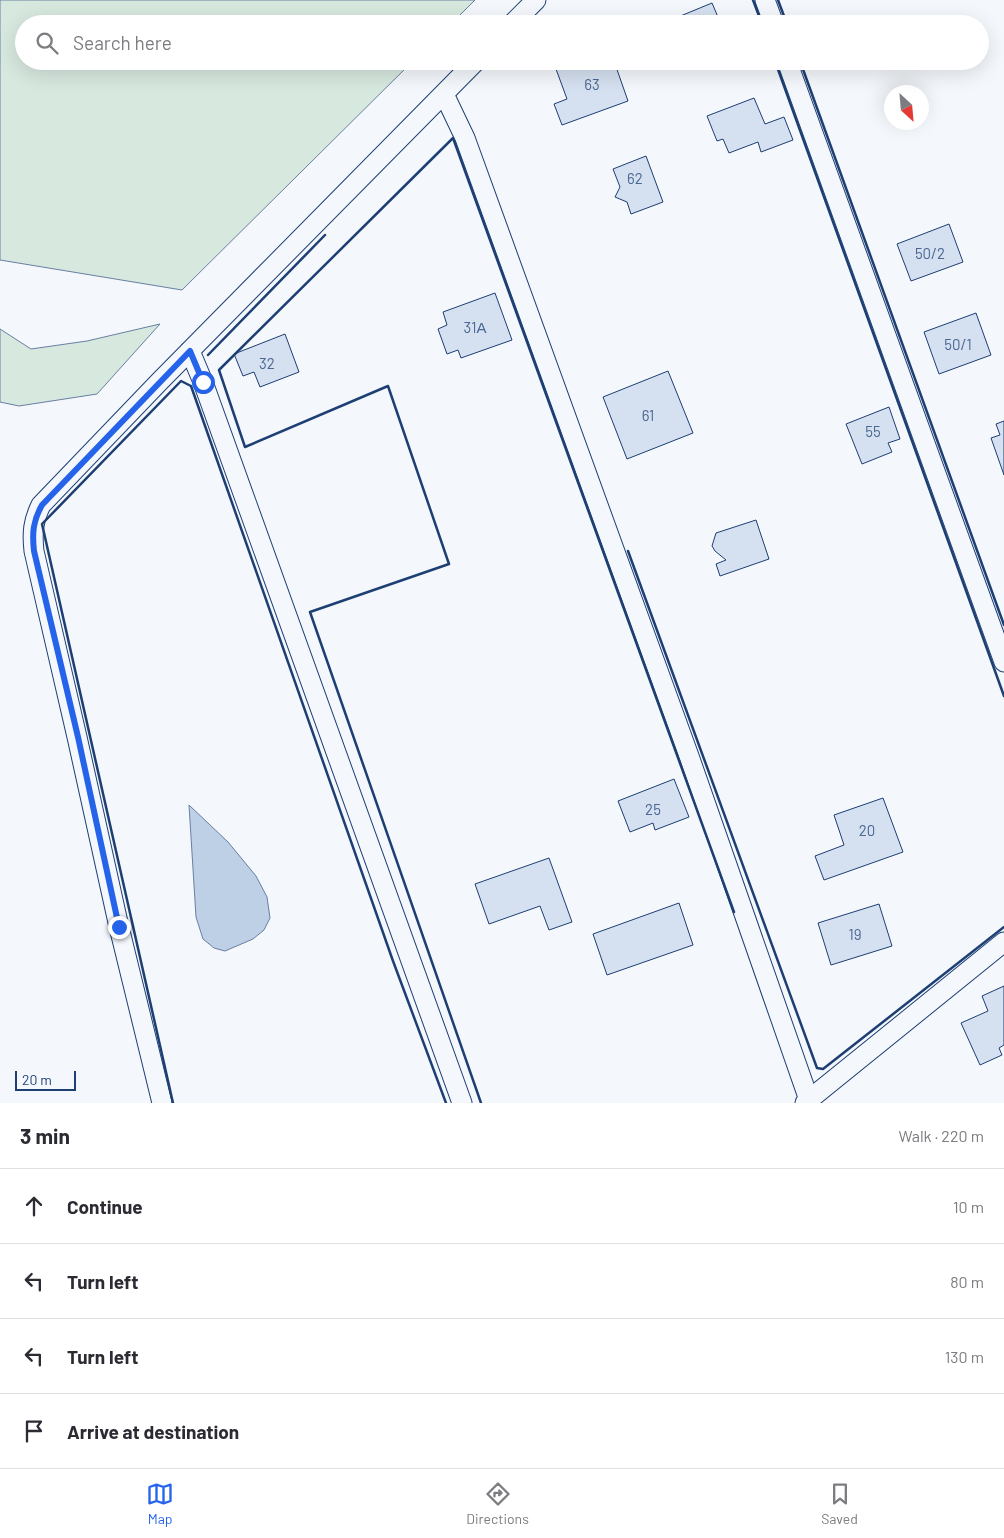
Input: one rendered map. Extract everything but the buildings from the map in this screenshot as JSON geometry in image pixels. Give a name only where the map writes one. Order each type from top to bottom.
[{"type":"street","points":[[521,15],[536,0]]},
{"type":"street","points":[[765,0],[771,15]]},
{"type":"street","points":[[162,1103],[119,927],[78,737],[34,551],[32,527],[35,516],[42,505],[190,351],[467,70]]},
{"type":"street","points":[[790,70],[1004,662]]},
{"type":"street","points":[[444,94],[465,138],[689,756],[807,1101],[1004,942]]},
{"type":"street","points":[[190,351],[203,382],[462,1103]]},
{"type":"shaded area","points":[[0,0],[475,0],[460,15],[15,15],[15,70],[404,70],[182,290],[0,260]]},
{"type":"shaded area","points":[[160,324],[97,394],[19,406],[0,402],[0,329],[31,349],[87,341]]},
{"type":"water","points":[[189,805],[228,842],[256,876],[267,897],[270,918],[264,930],[253,939],[225,951],[214,948],[203,939],[196,917]]},
{"type":"wall","points":[[753,0],[759,15]]},
{"type":"wall","points":[[778,0],[784,15]]},
{"type":"wall","points":[[778,70],[1004,696]]},
{"type":"wall","points":[[803,70],[1004,625]]},
{"type":"wall","points":[[481,1103],[310,612],[449,564],[388,386],[245,447],[219,370],[453,138],[734,912]]},
{"type":"wall","points":[[208,355],[325,235]]},
{"type":"wall","points":[[173,1103],[42,524],[181,381],[191,386],[393,961],[446,1103]]},
{"type":"wall","points":[[628,551],[817,1068],[823,1069],[1004,927]]},
{"type":"route","points":[[119,927],[78,737],[34,551],[32,527],[35,516],[42,505],[190,351],[203,382]]}]
